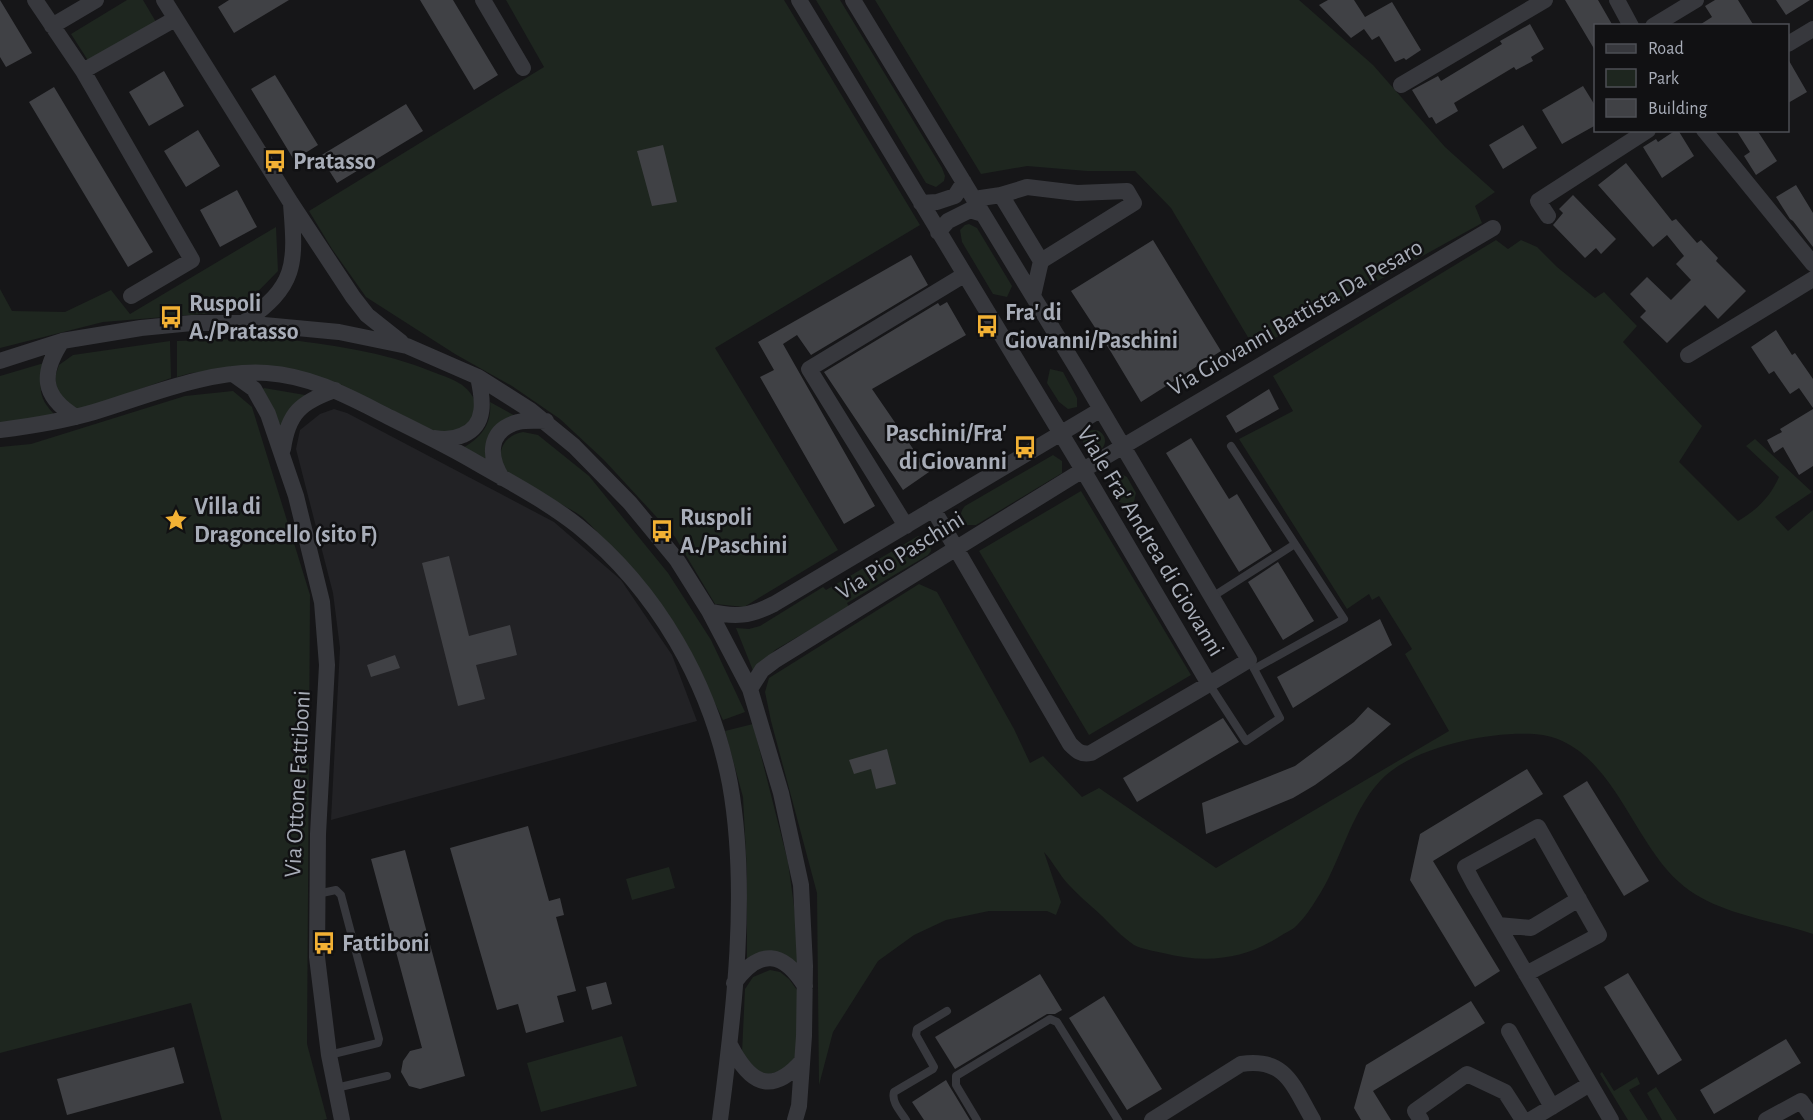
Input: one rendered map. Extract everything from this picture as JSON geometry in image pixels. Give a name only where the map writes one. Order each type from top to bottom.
[{"type":"street","points":[[35,0],[83,72],[192,260],[131,296]]},
{"type":"street","points":[[52,26],[96,0]]},
{"type":"street","points":[[164,0],[291,203],[353,297],[367,315],[407,346]]},
{"type":"street","points":[[483,0],[523,68]]},
{"type":"street","name":"Viale Fra' Andrea di Giovanni","points":[[799,0],[1059,434],[1083,470],[1209,684],[1252,665],[1033,296],[853,0]]},
{"type":"street","points":[[1401,85],[1545,0]]},
{"type":"street","points":[[1617,0],[1630,24]]},
{"type":"street","points":[[1656,24],[1696,0]]},
{"type":"street","points":[[83,72],[175,18]]},
{"type":"street","points":[[1789,43],[1813,29]]},
{"type":"street","points":[[1548,216],[1538,201],[1645,132]]},
{"type":"street","points":[[1706,132],[1813,264]]},
{"type":"street","points":[[921,203],[937,202],[955,196],[964,182]]},
{"type":"street","points":[[974,199],[1001,195],[1027,187],[1077,193],[1127,191],[1134,203],[1041,261]]},
{"type":"street","points":[[1001,195],[1041,261],[1033,296]]},
{"type":"street","points":[[243,323],[267,305],[282,289],[289,274],[294,250],[291,203]]},
{"type":"street","points":[[938,232],[948,221],[970,210],[983,214]]},
{"type":"street","name":"Via Giovanni Battista Da Pesaro","points":[[1083,470],[1493,228]]},
{"type":"street","points":[[906,526],[809,369],[964,275]]},
{"type":"street","points":[[1688,355],[1813,279]]},
{"type":"street","points":[[0,361],[62,341],[141,328],[192,323],[243,323],[327,331],[407,346],[478,377],[546,421],[574,446],[630,503],[677,560],[709,611],[750,689],[782,794],[797,860],[803,909],[805,986],[799,1106],[795,1120]]},
{"type":"street","points":[[62,341],[48,368],[48,384],[59,404],[76,417]]},
{"type":"street","points":[[0,430],[76,417],[180,385],[233,374],[260,372],[311,380],[428,437],[552,508],[577,525],[628,573],[664,619],[691,670],[721,748],[733,803],[738,859],[734,983],[730,1045],[720,1120]]},
{"type":"street","name":"Via Ottone Fattiboni","points":[[233,374],[247,382],[257,393],[268,414],[296,496],[322,602],[327,665],[316,894],[317,957],[329,1055],[342,1120]]},
{"type":"street","points":[[428,437],[441,440],[456,438],[467,433],[476,425],[481,417],[483,401],[478,377]]},
{"type":"street","points":[[282,453],[287,428],[298,410],[314,398],[335,390]]},
{"type":"street","name":"Via Pio Paschini","points":[[709,611],[732,616],[761,610],[784,599],[1100,410]]},
{"type":"street","points":[[502,478],[492,454],[498,434],[505,428],[520,422],[546,421]]},
{"type":"street","name":"Via Pio Paschini","points":[[750,689],[758,675],[770,664],[1083,470]]},
{"type":"street","points":[[933,510],[1070,744],[1078,752],[1090,753],[1209,684]]},
{"type":"street","points":[[1526,974],[1599,935],[1538,827],[1465,867],[1526,974],[1611,1120]]},
{"type":"street","points":[[1498,925],[1531,928],[1579,899]]},
{"type":"street","points":[[734,983],[750,965],[762,960],[777,959],[789,965],[805,986]]},
{"type":"street","points":[[1509,1031],[1552,1107]]},
{"type":"street","points":[[730,1045],[742,1067],[751,1076],[759,1079],[768,1081],[784,1078],[802,1061]]},
{"type":"street","points":[[1152,1120],[1240,1064],[1257,1061],[1273,1065],[1287,1076],[1313,1120]]},
{"type":"street","points":[[1421,1120],[1415,1111],[1467,1074],[1505,1092],[1523,1120]]},
{"type":"street","points":[[1530,1120],[1590,1084]]},
{"type":"street","points":[[1766,1120],[1801,1101],[1813,1118]]},
{"type":"lane","points":[[1209,684],[1246,741],[1280,718],[1252,665],[1344,619],[1231,446]]},
{"type":"lane","points":[[1212,597],[1295,544]]},
{"type":"lane","points":[[316,894],[336,890],[341,895],[379,1039],[378,1043],[329,1055]]},
{"type":"lane","points":[[906,1120],[894,1102],[894,1092],[934,1067],[916,1035],[917,1029],[947,1011]]},
{"type":"lane","points":[[977,1120],[956,1085],[956,1076],[1050,1019],[1057,1022],[1118,1120]]},
{"type":"lane","points":[[336,1088],[387,1076]]},
{"type":"shaded area","points":[[334,409],[347,413],[554,522],[621,580],[672,655],[697,721],[331,820],[340,648],[333,593],[296,449],[300,430],[320,414]]},
{"type":"green space","points":[[127,0],[143,0],[156,22],[89,62],[71,34]]},
{"type":"green space","points":[[506,0],[784,0],[920,225],[715,348],[838,550],[744,607],[715,604],[675,537],[604,460],[560,419],[512,386],[455,354],[366,297],[332,249],[309,211],[544,67]]},
{"type":"green space","points":[[816,0],[840,0],[942,168],[944,181],[936,187],[926,183]]},
{"type":"green space","points":[[875,0],[1299,0],[1373,65],[1445,147],[1495,192],[1475,206],[1482,223],[1255,349],[1171,208],[1135,171],[1087,171],[1027,166],[981,174]]},
{"type":"green space","points":[[969,224],[977,228],[1012,286],[1007,297],[993,294],[962,242],[960,230]]},
{"type":"green space","points":[[276,227],[278,271],[239,311],[103,322],[0,348],[0,289],[12,311],[65,312],[111,290],[130,314]]},
{"type":"green space","points":[[1496,240],[1508,249],[1521,240],[1537,247],[1557,267],[1595,298],[1604,292],[1637,326],[1623,342],[1702,426],[1679,462],[1738,521],[1762,502],[1779,477],[1746,446],[1755,439],[1812,492],[1775,517],[1788,531],[1813,510],[1813,934],[1725,909],[1693,893],[1662,864],[1617,794],[1582,753],[1560,740],[1534,734],[1495,735],[1430,750],[1394,769],[1380,781],[1360,809],[1325,886],[1303,918],[1292,929],[1268,943],[1239,955],[1225,958],[1195,958],[1152,951],[1134,945],[1072,888],[1044,852],[1061,902],[1056,915],[1047,911],[989,911],[946,920],[914,935],[878,961],[833,1032],[819,1085],[817,893],[771,721],[765,692],[769,678],[919,584],[937,592],[1014,729],[1030,763],[1043,756],[1082,797],[1099,788],[1216,868],[1449,731],[1405,654],[1412,649],[1379,596],[1372,600],[1369,594],[1347,609],[1239,439],[1293,411],[1273,376]]},
{"type":"green space","points":[[276,338],[375,354],[414,365],[450,379],[466,388],[474,399],[475,409],[471,425],[439,435],[262,368],[191,373],[177,377],[177,341]]},
{"type":"green space","points":[[170,341],[171,378],[82,410],[70,407],[58,395],[55,377],[59,365],[73,355]]},
{"type":"green space","points":[[44,363],[41,393],[46,405],[58,418],[0,427],[0,376]]},
{"type":"green space","points":[[1050,369],[1063,372],[1077,398],[1077,407],[1068,409],[1059,402],[1047,383]]},
{"type":"green space","points":[[264,388],[305,395],[306,398],[282,428],[261,391]]},
{"type":"green space","points":[[233,391],[252,407],[310,595],[307,1044],[327,1119],[323,1120],[222,1120],[191,1003],[0,1053],[0,447],[31,444],[185,396]]},
{"type":"green space","points":[[490,402],[517,417],[489,464],[463,448],[476,439],[484,429],[489,417]]},
{"type":"green space","points":[[1094,430],[1102,433],[1105,441],[1102,449],[1094,452],[1086,449],[1083,441],[1086,433]]},
{"type":"green space","points":[[523,432],[538,435],[589,476],[668,573],[711,640],[745,712],[723,720],[676,626],[646,586],[589,523],[574,511],[527,486],[504,468],[501,462],[503,445],[511,436]]},
{"type":"green space","points":[[1053,455],[1062,461],[1062,473],[976,525],[965,525],[961,516],[965,506]]},
{"type":"green space","points":[[1118,472],[1127,477],[1136,493],[1133,506],[1119,502],[1110,484],[1111,475]]},
{"type":"green space","points":[[1081,491],[1191,675],[1089,735],[979,551]]},
{"type":"green space","points":[[918,536],[930,541],[931,551],[928,555],[847,603],[849,607],[775,650],[754,673],[736,628],[749,629],[760,626],[823,587],[826,590]]},
{"type":"green space","points":[[753,724],[788,862],[797,928],[799,967],[747,962],[747,873],[743,797],[725,731]]},
{"type":"green space","points":[[669,867],[675,888],[632,900],[626,879]]},
{"type":"green space","points":[[770,970],[780,972],[797,990],[798,1050],[790,1069],[757,1077],[742,1053],[745,989],[753,977]]},
{"type":"green space","points":[[622,1036],[637,1086],[541,1112],[527,1063]]},
{"type":"green space","points":[[1602,1072],[1614,1091],[1637,1077],[1640,1084],[1629,1090],[1648,1120],[1628,1120],[1600,1074]]},
{"type":"green space","points":[[1656,1087],[1677,1120],[1662,1120],[1647,1093]]},
{"type":"building","points":[[0,0],[32,53],[6,67],[0,57]]},
{"type":"building","points":[[229,0],[289,0],[234,33],[218,7]]},
{"type":"building","points":[[420,0],[453,0],[498,75],[474,90]]},
{"type":"building","points":[[1328,0],[1354,0],[1365,17],[1392,2],[1421,50],[1406,60],[1404,58],[1395,62],[1379,36],[1372,40],[1364,29],[1351,38],[1319,5]]},
{"type":"building","points":[[1565,0],[1598,0],[1612,24],[1594,24],[1594,49]]},
{"type":"building","points":[[1715,0],[1738,0],[1753,24],[1701,24],[1712,17],[1705,6]]},
{"type":"building","points":[[1776,0],[1810,0],[1786,15]]},
{"type":"building","points":[[1530,24],[1544,49],[1531,57],[1533,61],[1516,70],[1514,67],[1454,103],[1458,111],[1436,124],[1432,117],[1429,118],[1412,90],[1438,76],[1441,81],[1502,44],[1500,41]]},
{"type":"building","points":[[1789,61],[1807,92],[1789,102]]},
{"type":"building","points":[[164,71],[184,106],[149,126],[129,92]]},
{"type":"building","points":[[275,75],[318,145],[294,160],[251,89]]},
{"type":"building","points":[[1583,86],[1594,104],[1594,126],[1562,144],[1542,110]]},
{"type":"building","points":[[54,87],[153,252],[128,267],[29,102]]},
{"type":"building","points":[[406,104],[423,131],[337,183],[320,156]]},
{"type":"building","points":[[1523,125],[1537,148],[1503,169],[1489,145]]},
{"type":"building","points":[[198,130],[220,166],[186,187],[164,151]]},
{"type":"building","points":[[1673,132],[1679,132],[1694,156],[1662,178],[1643,147],[1656,139],[1658,142]]},
{"type":"building","points":[[1737,132],[1758,132],[1777,161],[1756,175],[1744,156],[1750,152]]},
{"type":"building","points":[[663,145],[677,202],[652,206],[637,151]]},
{"type":"building","points":[[1626,163],[1672,221],[1676,219],[1697,243],[1701,240],[1718,258],[1716,261],[1746,291],[1718,319],[1705,305],[1667,343],[1640,317],[1646,311],[1630,294],[1647,277],[1671,300],[1691,280],[1676,264],[1684,256],[1667,235],[1653,247],[1598,185]]},
{"type":"building","points":[[1796,185],[1813,213],[1813,247],[1790,219],[1776,197]]},
{"type":"building","points":[[237,190],[257,227],[220,247],[200,210]]},
{"type":"building","points":[[1573,195],[1616,239],[1601,254],[1596,248],[1585,258],[1553,225],[1563,213],[1559,209]]},
{"type":"building","points":[[1153,240],[1221,351],[1141,402],[1071,291]]},
{"type":"building","points":[[911,255],[928,285],[811,355],[797,335],[783,344],[875,506],[844,524],[760,377],[774,370],[758,342]]},
{"type":"building","points":[[947,302],[966,335],[872,389],[929,472],[903,490],[824,372],[938,303],[940,306]]},
{"type":"building","points":[[1776,330],[1792,355],[1795,353],[1813,379],[1813,408],[1799,388],[1790,394],[1774,371],[1769,374],[1751,347]]},
{"type":"building","points":[[1269,389],[1279,409],[1236,433],[1226,416]]},
{"type":"building","points":[[1813,409],[1813,466],[1799,475],[1783,447],[1774,453],[1767,440],[1782,432],[1780,429]]},
{"type":"building","points":[[1191,438],[1229,499],[1237,494],[1272,551],[1239,572],[1166,453]]},
{"type":"building","points":[[449,556],[469,636],[510,625],[517,655],[476,665],[485,699],[458,706],[422,563]]},
{"type":"building","points":[[1278,562],[1314,621],[1283,640],[1248,582]]},
{"type":"building","points":[[1380,619],[1392,645],[1293,708],[1277,677]]},
{"type":"building","points":[[395,655],[400,668],[371,677],[367,665]]},
{"type":"building","points":[[1368,707],[1391,724],[1351,759],[1293,798],[1206,834],[1202,803],[1295,766],[1354,722]]},
{"type":"building","points":[[1223,718],[1239,742],[1137,802],[1123,778]]},
{"type":"building","points":[[887,749],[896,784],[876,789],[871,769],[854,774],[849,760]]},
{"type":"building","points":[[1527,769],[1543,794],[1433,861],[1500,971],[1475,987],[1410,880],[1420,834]]},
{"type":"building","points":[[1587,781],[1649,881],[1624,896],[1563,796]]},
{"type":"building","points":[[528,826],[549,901],[560,898],[564,915],[556,917],[576,991],[557,996],[564,1022],[526,1033],[518,1004],[497,1010],[450,848]]},
{"type":"building","points":[[405,850],[465,1076],[420,1089],[409,1086],[401,1072],[403,1061],[410,1051],[422,1048],[371,859]]},
{"type":"building","points":[[1628,973],[1682,1060],[1658,1075],[1604,987]]},
{"type":"building","points":[[1040,974],[1062,1010],[1055,1014],[1047,1014],[955,1069],[935,1037]]},
{"type":"building","points":[[606,982],[612,1004],[592,1010],[586,987]]},
{"type":"building","points":[[1104,996],[1162,1089],[1127,1110],[1069,1018]]},
{"type":"building","points":[[1471,1001],[1485,1023],[1373,1091],[1391,1120],[1361,1120],[1354,1108],[1366,1065]]},
{"type":"building","points":[[1786,1039],[1801,1063],[1714,1114],[1700,1090]]},
{"type":"building","points":[[174,1047],[184,1083],[67,1115],[57,1079]]},
{"type":"building","points":[[946,1080],[970,1120],[924,1120],[912,1102]]},
{"type":"place","name":"Pratasso","points":[[275,161]]},
{"type":"place","name":"Ruspoli A./Pratasso","points":[[171,317]]},
{"type":"place","name":"Fra' di Giovanni/Paschini","points":[[987,326]]},
{"type":"place","name":"Paschini/Fra' di Giovanni","points":[[1025,447]]},
{"type":"place","name":"Villa di Dragoncello (sito F)","points":[[176,520]]},
{"type":"place","name":"Ruspoli A./Paschini","points":[[662,531]]},
{"type":"place","name":"Fattiboni","points":[[324,943]]}]
